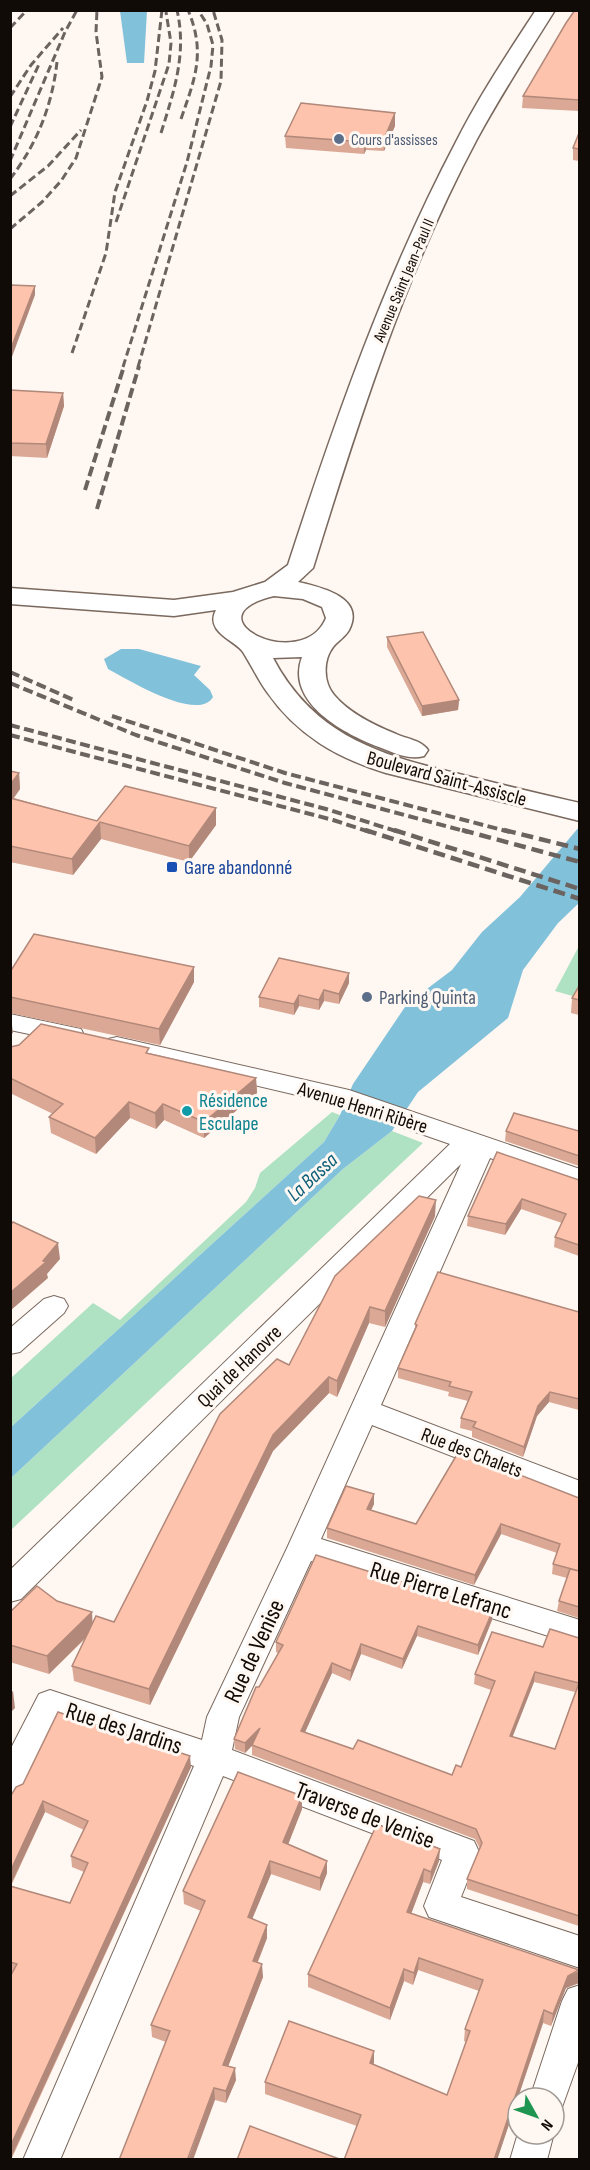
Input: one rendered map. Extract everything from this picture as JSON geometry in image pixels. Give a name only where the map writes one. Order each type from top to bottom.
[{"type":"street","name":"Avenue Saint Jean-Paul II","points":[[300,568],[386,315],[414,248],[474,129],[546,10]]},
{"type":"street","points":[[174,608],[230,631],[240,640],[255,647],[290,650],[322,642],[333,633],[339,623],[339,612],[300,568],[274,588]]},
{"type":"street","points":[[230,631],[226,623],[226,614],[239,599],[254,592],[274,588],[310,591],[324,597]]},
{"type":"street","points":[[10,596],[174,608],[239,599]]},
{"type":"street","name":"Boulevard Saint-Assiscle","points":[[322,642],[313,662],[312,677],[316,689],[329,705],[356,725],[395,744],[418,752],[569,799]]},
{"type":"street","name":"Boulevard Saint-Assiscle","points":[[255,647],[271,680],[284,697],[302,717],[336,743],[396,767],[569,799]]},
{"type":"street","name":"Avenue Henri Ribère","points":[[10,1022],[340,1096],[579,1179]]},
{"type":"street","points":[[17,1047],[37,1028]]},
{"type":"street","name":"Rue de Venise","points":[[41,2160],[214,1758],[223,1717],[364,1410],[475,1144]]},
{"type":"street","name":"Quai de Hanovre","points":[[10,1590],[475,1144]]},
{"type":"street","points":[[10,1344],[54,1306]]},
{"type":"street","name":"Rue des Chalets","points":[[364,1410],[579,1494]]},
{"type":"street","name":"Rue Pierre Lefranc","points":[[303,1546],[579,1633]]},
{"type":"street","name":"Rue des Jardins","points":[[10,1784],[50,1704],[214,1758]]},
{"type":"street","name":"Traverse de Venise","points":[[214,1758],[462,1852],[441,1906],[579,1952]]},
{"type":"street","points":[[552,2086],[579,2001]]},
{"type":"green space","points":[[579,946],[579,991],[576,997],[555,991]]},
{"type":"green space","points":[[332,1112],[340,1115],[324,1142],[11,1427],[11,1378],[93,1303],[120,1320],[246,1202],[255,1188],[260,1173]]},
{"type":"green space","points":[[392,1131],[423,1143],[11,1530],[11,1478],[343,1169]]},
{"type":"water","points":[[120,11],[147,11],[144,63],[127,63]]},
{"type":"water","points":[[121,649],[139,649],[201,666],[194,675],[210,690],[213,697],[205,704],[193,705],[162,696],[130,681],[108,669],[104,659]]},
{"type":"water","name":"La Bassa","points":[[579,827],[579,903],[558,923],[523,970],[508,1018],[418,1092],[392,1131],[343,1169],[11,1478],[11,1427],[324,1142],[340,1115],[353,1084],[407,1004],[452,970],[482,932],[520,897]]},
{"type":"building","points":[[575,10],[579,10],[579,100],[523,96],[566,23]]},
{"type":"building","points":[[301,103],[395,113],[384,139],[366,138],[364,142],[285,136]]},
{"type":"building","points":[[579,133],[579,149],[573,148]]},
{"type":"building","points":[[10,285],[35,286],[10,351]]},
{"type":"building","points":[[10,390],[63,393],[46,444],[10,443]]},
{"type":"building","points":[[423,632],[459,700],[422,706],[387,637]]},
{"type":"building","points":[[10,771],[19,773],[10,785]]},
{"type":"building","points":[[125,786],[216,808],[189,846],[100,822],[72,859],[10,846],[10,798],[97,821]]},
{"type":"building","points":[[34,934],[194,967],[159,1029],[10,997],[10,972]]},
{"type":"building","points":[[279,958],[349,973],[339,994],[324,990],[319,1000],[299,995],[294,1004],[259,997]]},
{"type":"building","points":[[579,986],[579,1000],[572,998]]},
{"type":"building","points":[[41,1024],[149,1048],[146,1053],[256,1078],[204,1122],[163,1104],[155,1113],[129,1102],[95,1138],[49,1117],[63,1104],[10,1078],[10,1047],[19,1045]]},
{"type":"building","points":[[514,1113],[579,1131],[579,1156],[506,1131]]},
{"type":"building","points":[[497,1152],[579,1180],[579,1245],[555,1237],[566,1214],[522,1199],[506,1224],[468,1216]]},
{"type":"building","points":[[419,1196],[436,1200],[385,1311],[370,1307],[337,1381],[329,1377],[273,1435],[149,1689],[72,1666],[96,1616],[114,1622],[220,1414],[277,1359],[289,1365],[335,1276]]},
{"type":"building","points":[[13,1222],[58,1243],[43,1261],[46,1262],[10,1293],[10,1225]]},
{"type":"building","points":[[438,1272],[579,1312],[579,1399],[550,1392],[538,1406],[524,1447],[473,1427],[476,1422],[461,1418],[472,1392],[449,1386],[451,1382],[398,1368]]},
{"type":"building","points":[[459,1451],[579,1498],[579,1571],[553,1564],[560,1544],[501,1524],[475,1575],[327,1528],[346,1486],[374,1494],[367,1509],[416,1524]]},
{"type":"building","points":[[316,1555],[493,1610],[478,1645],[418,1626],[403,1659],[361,1644],[351,1671],[332,1663],[301,1731],[353,1749],[358,1740],[452,1775],[456,1765],[461,1767],[495,1681],[475,1674],[492,1632],[543,1647],[550,1629],[579,1638],[579,1683],[579,1916],[467,1879],[482,1843],[476,1829],[252,1745],[260,1728],[245,1743],[234,1739],[256,1687],[259,1687],[283,1645],[276,1642]],"holes":[[[535,1672],[579,1683],[555,1749],[510,1736]]]},
{"type":"building","points":[[570,1569],[579,1571],[579,1607],[559,1601]]},
{"type":"building","points":[[37,1586],[57,1601],[92,1612],[47,1656],[10,1645],[10,1612]]},
{"type":"building","points":[[58,1712],[190,1756],[10,2147],[10,1977],[17,1964],[10,1962],[10,1886],[70,1903],[88,1863],[71,1856],[88,1821],[43,1801],[10,1872],[10,1797],[16,1787],[23,1784]]},
{"type":"building","points":[[238,1772],[302,1796],[283,1842],[327,1861],[320,1878],[270,1861],[248,1917],[267,1925],[253,1961],[262,1964],[223,2065],[235,2068],[226,2091],[214,2088],[188,2158],[192,2160],[119,2160],[170,2031],[151,2025],[205,1901],[183,1891]]},
{"type":"building","points":[[377,1824],[440,1849],[431,1872],[424,1869],[407,1912],[579,1970],[568,1976],[553,2014],[544,2010],[519,2086],[506,2086],[506,2124],[494,2160],[344,2160],[361,2115],[265,2082],[289,2021],[374,2051],[370,2063],[447,2095],[470,2031],[465,2029],[483,1980],[419,1958],[414,1973],[404,1969],[390,2008],[308,1974]]},
{"type":"building","points":[[250,2126],[342,2160],[237,2160]]},
{"type":"railway","points":[[10,28],[27,10]]},
{"type":"railway","points":[[10,161],[65,32],[77,10]]},
{"type":"railway","points":[[10,229],[42,202],[61,181],[76,158],[102,77],[96,32],[97,10]]},
{"type":"railway","points":[[72,353],[106,253],[115,192],[147,101],[155,71],[162,10]]},
{"type":"railway","points":[[161,133],[180,57],[180,26],[177,10]]},
{"type":"railway","points":[[181,119],[191,91],[197,53],[196,39],[188,10]]},
{"type":"railway","points":[[123,367],[187,162],[211,66],[213,45],[207,24],[198,10]]},
{"type":"railway","points":[[138,367],[221,81],[222,40],[213,10]]},
{"type":"railway","points":[[116,222],[169,64],[171,43],[166,12]]},
{"type":"railway","points":[[10,97],[31,65],[63,28]]},
{"type":"railway","points":[[10,127],[40,62]]},
{"type":"railway","points":[[10,179],[20,166],[42,124],[55,78],[57,62]]},
{"type":"railway","points":[[10,196],[48,166],[81,130]]},
{"type":"railway","points":[[85,490],[124,366]]},
{"type":"railway","points":[[97,509],[139,366]]},
{"type":"railway","points":[[10,672],[76,701]]},
{"type":"railway","points":[[10,683],[136,735],[285,783],[468,832]]},
{"type":"railway","points":[[112,716],[285,773],[510,832]]},
{"type":"railway","points":[[10,725],[326,809],[399,832]]},
{"type":"railway","points":[[10,735],[333,820],[370,832]]},
{"type":"railway","points":[[365,830],[580,899]]},
{"type":"railway","points":[[394,830],[580,889]]},
{"type":"railway","points":[[462,830],[580,862]]},
{"type":"railway","points":[[504,830],[580,849]]},
{"type":"place","name":"Cours d'assisses","points":[[339,139]]},
{"type":"place","name":"Gare abandonné","points":[[172,867]]},
{"type":"place","name":"Parking Quinta","points":[[367,997]]},
{"type":"place","name":"Résidence Esculape","points":[[187,1111]]}]
